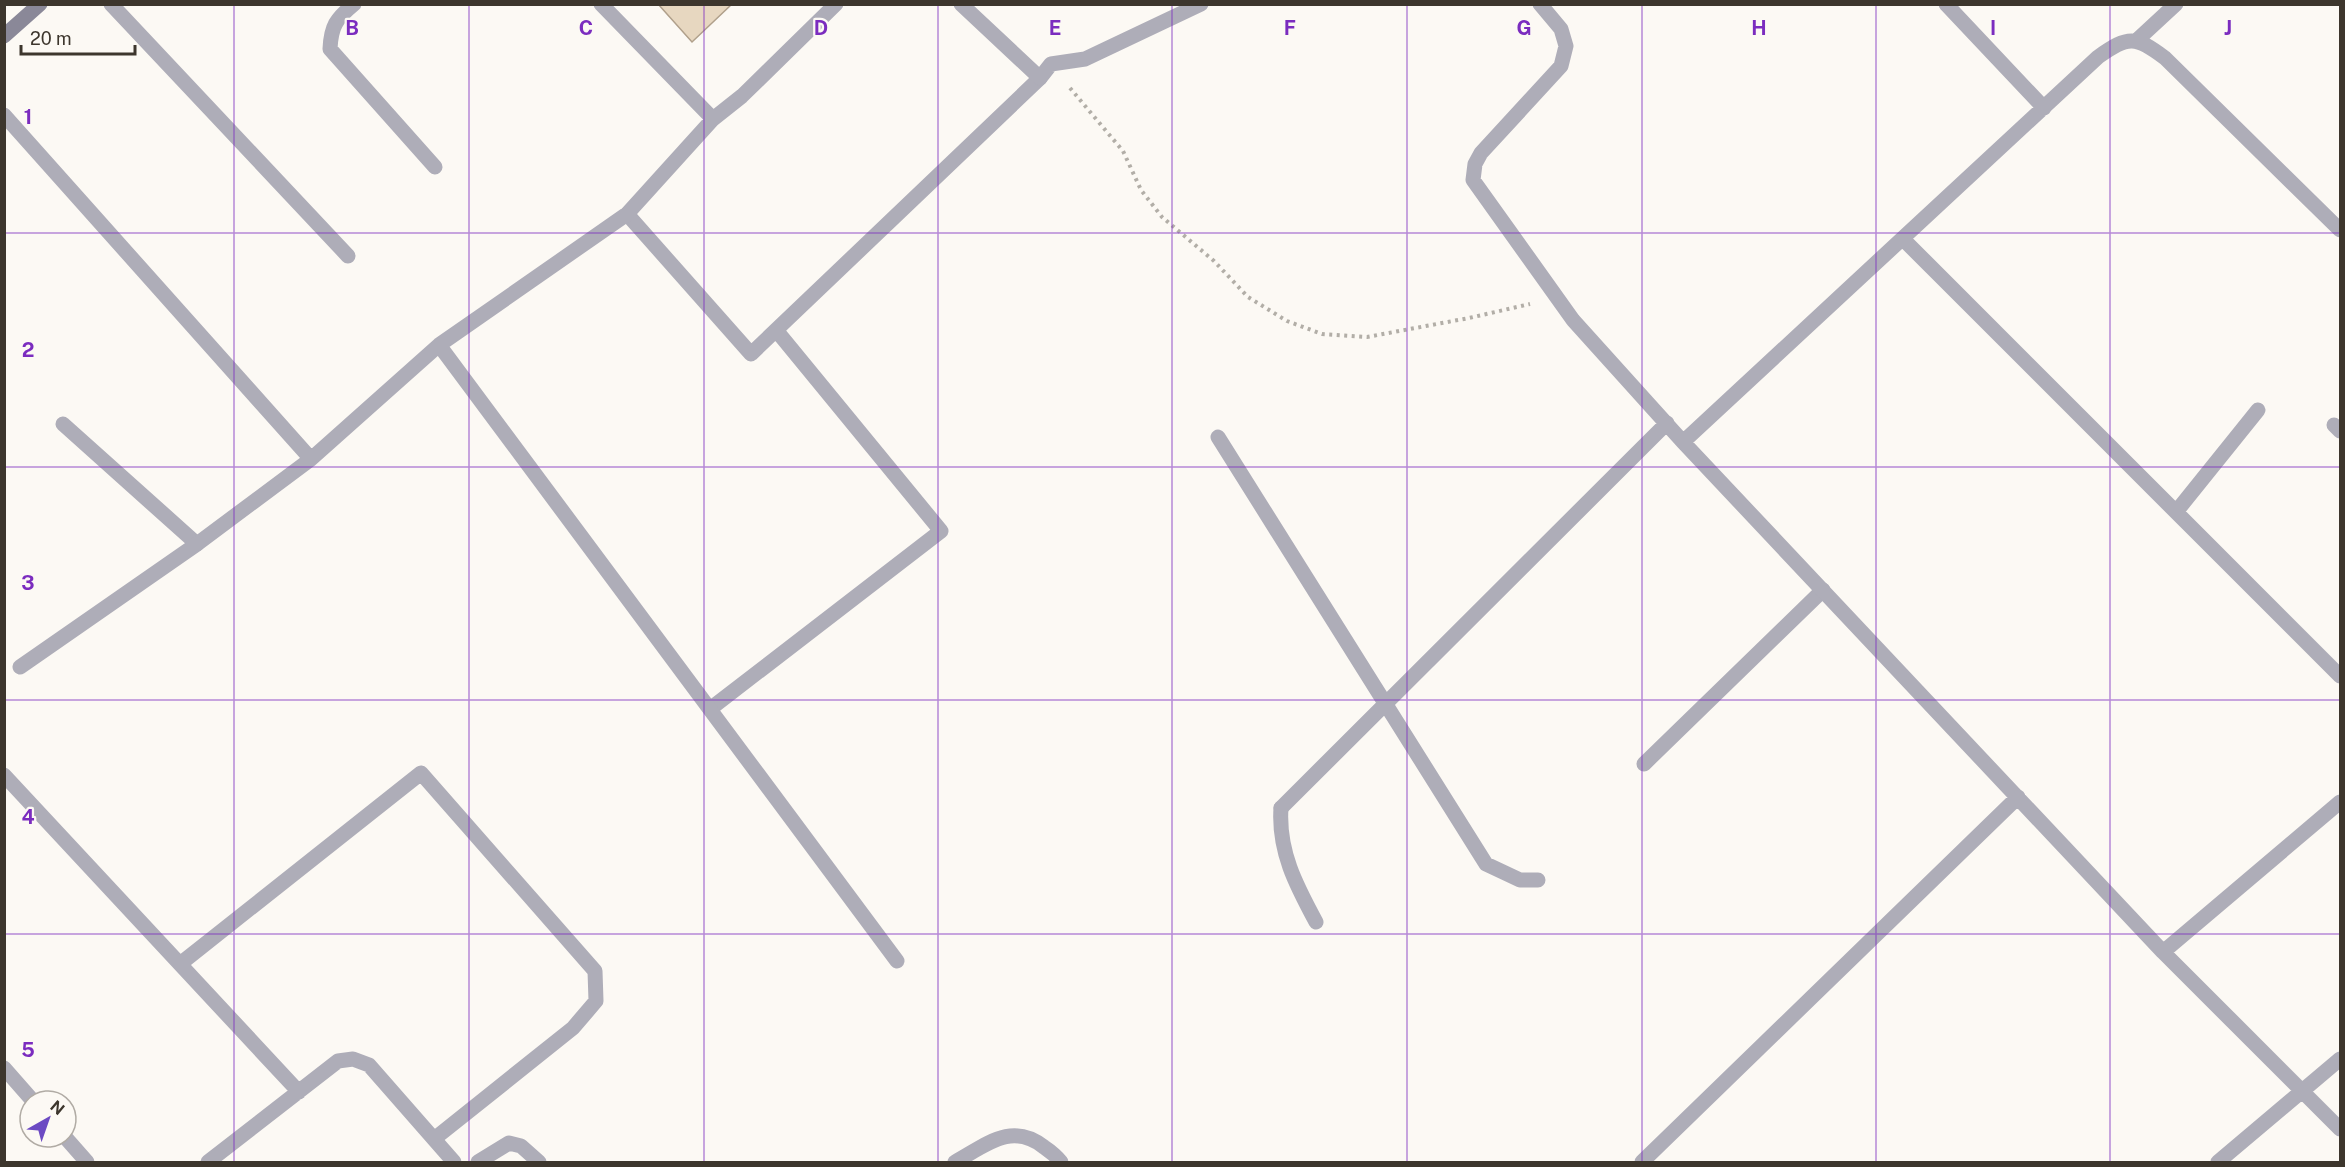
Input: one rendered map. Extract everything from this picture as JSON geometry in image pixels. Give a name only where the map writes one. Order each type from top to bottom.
[{"type":"street","points":[[4,36],[40,4]]},
{"type":"street","points":[[111,4],[348,256]]},
{"type":"street","points":[[354,4],[342,15],[331,31],[330,49],[435,167]]},
{"type":"street","points":[[601,4],[713,119]]},
{"type":"street","points":[[20,667],[196,544],[311,459],[439,345],[627,214],[713,119],[742,96],[836,4]]},
{"type":"street","points":[[961,4],[1040,78]]},
{"type":"street","points":[[627,214],[751,354],[1040,78],[1051,64],[1085,59],[1201,4]]},
{"type":"street","points":[[1540,4],[1561,29],[1566,46],[1561,66],[1480,153],[1475,164],[1473,180],[1573,320],[1683,442],[2163,952],[2303,1089],[2340,1129]]},
{"type":"street","points":[[1946,4],[2044,108]]},
{"type":"street","points":[[2136,41],[2176,4]]},
{"type":"street","points":[[1683,442],[2098,57],[2120,41],[2136,41],[2150,47],[2165,58],[2340,230]]},
{"type":"street","points":[[4,115],[311,459]]},
{"type":"street","points":[[1903,239],[2340,676]]},
{"type":"street","points":[[710,709],[941,531],[776,330]]},
{"type":"street","points":[[439,345],[897,961]]},
{"type":"street","points":[[2176,512],[2258,410]]},
{"type":"street","points":[[1316,922],[1287,863],[1280,827],[1281,808],[1667,423]]},
{"type":"street","points":[[63,424],[196,544]]},
{"type":"street","points":[[1218,437],[1486,864],[1520,880],[1538,880]]},
{"type":"street","points":[[1644,764],[1823,590]]},
{"type":"street","points":[[180,964],[421,773],[596,971],[596,1001],[573,1028],[434,1139]]},
{"type":"street","points":[[4,775],[299,1092]]},
{"type":"street","points":[[1642,1162],[2018,797]]},
{"type":"street","points":[[2163,952],[2340,802]]},
{"type":"street","points":[[208,1162],[338,1061],[353,1059],[369,1065],[454,1162]]},
{"type":"street","points":[[2218,1162],[2340,1059]]},
{"type":"street","points":[[4,1068],[22,1089]]},
{"type":"street","points":[[955,1162],[1003,1136],[1016,1134],[1028,1136],[1041,1144],[1061,1162]]},
{"type":"street","points":[[478,1162],[509,1143],[521,1146],[539,1162]]},
{"type":"street","points":[[76,1149],[87,1162]]},
{"type":"path","points":[[1051,64],[1123,151],[1142,190],[1162,217],[1214,261],[1248,297],[1287,321],[1322,334],[1367,337],[1469,318],[1557,297]]},
{"type":"building","points":[[658,4],[732,4],[692,42]]}]
